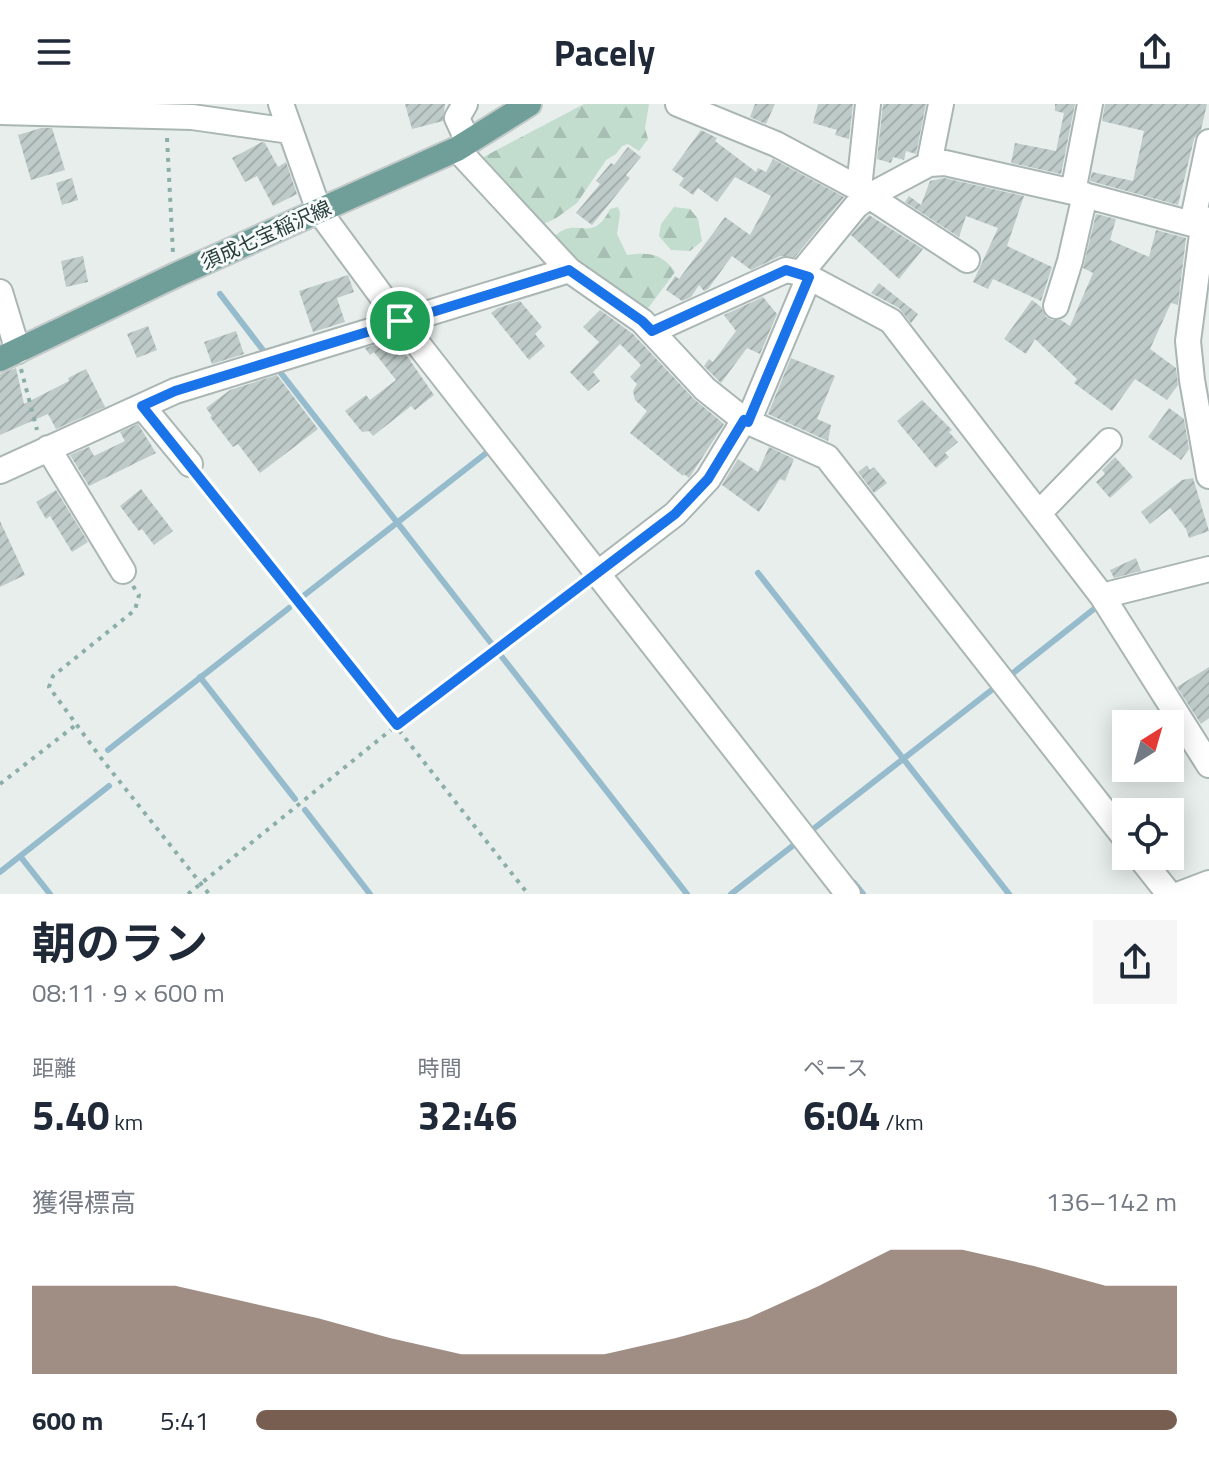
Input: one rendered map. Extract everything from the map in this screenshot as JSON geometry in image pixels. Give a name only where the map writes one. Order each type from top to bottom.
[{"type":"main road","name":"須成七宝稲沢線","points":[[12,354],[178,274],[463,146],[529,104]]},
{"type":"street","points":[[281,104],[319,211],[400,321],[848,894]]},
{"type":"street","points":[[465,104],[457,118],[463,146],[569,270],[642,321],[705,389],[746,421],[827,457],[1112,821]]},
{"type":"street","points":[[678,104],[776,144],[866,193],[967,260]]},
{"type":"street","points":[[866,193],[868,104]]},
{"type":"street","points":[[929,164],[941,104]]},
{"type":"street","points":[[1056,306],[1070,261],[1090,104]]},
{"type":"street","points":[[0,112],[192,117],[290,131]]},
{"type":"street","points":[[1209,142],[1188,341],[1209,476]]},
{"type":"street","points":[[597,574],[675,514],[708,479],[746,421],[805,275],[866,193],[929,164],[945,163],[1201,221]]},
{"type":"street","points":[[0,471],[175,391],[569,270]]},
{"type":"street","points":[[652,331],[786,270],[805,275],[891,321],[1102,596],[1209,765]]},
{"type":"street","points":[[0,292],[12,354]]},
{"type":"street","points":[[142,406],[190,464]]},
{"type":"street","points":[[1039,513],[1109,441]]},
{"type":"street","points":[[45,450],[123,571]]},
{"type":"street","points":[[1102,596],[1209,569]]},
{"type":"street","points":[[1150,870],[1169,894]]},
{"type":"street","points":[[1180,894],[1209,883]]},
{"type":"path","points":[[165,116],[173,253],[178,274]]},
{"type":"path","points":[[12,354],[45,450]]},
{"type":"path","points":[[190,464],[528,894]]},
{"type":"path","points":[[123,571],[139,595],[135,610],[53,676],[49,687],[209,894]]},
{"type":"path","points":[[188,894],[397,725],[597,574]]},
{"type":"path","points":[[0,784],[77,724]]},
{"type":"green space","points":[[584,104],[649,104],[645,128],[648,139],[639,151],[628,144],[622,146],[606,160],[577,203],[555,219],[534,228],[474,162]]},
{"type":"green space","points":[[618,207],[617,234],[627,255],[660,257],[675,272],[649,307],[643,310],[594,276],[553,238],[569,228],[596,226],[610,209]]},
{"type":"green space","points":[[674,207],[690,209],[698,219],[702,241],[690,251],[671,250],[659,236],[661,224]]},
{"type":"building","points":[[405,104],[445,104],[443,121],[412,129]]},
{"type":"building","points":[[755,104],[775,104],[766,124],[750,117]]},
{"type":"building","points":[[818,104],[853,104],[849,139],[835,135],[837,130],[813,123]]},
{"type":"building","points":[[883,104],[926,104],[916,154],[906,151],[904,160],[893,157],[891,163],[877,159]]},
{"type":"building","points":[[1055,104],[1075,104],[1061,174],[1011,163],[1015,143],[1056,151],[1064,113],[1055,111]]},
{"type":"building","points":[[1105,104],[1207,104],[1201,130],[1194,139],[1178,205],[1090,181],[1092,172],[1133,181],[1144,131],[1102,121]]},
{"type":"building","points":[[52,128],[65,170],[31,180],[18,135]]},
{"type":"building","points":[[701,130],[717,138],[715,141],[756,172],[758,168],[766,172],[773,159],[844,197],[795,257],[780,256],[751,270],[732,256],[708,289],[704,291],[699,285],[691,297],[682,301],[666,290],[675,276],[679,279],[725,217],[750,235],[771,196],[735,177],[717,202],[698,188],[693,195],[679,185],[684,178],[672,170]]},
{"type":"building","points":[[262,142],[278,167],[286,162],[297,194],[273,206],[257,176],[245,182],[232,158]]},
{"type":"building","points":[[628,147],[641,157],[626,175],[630,178],[592,225],[576,213],[600,184],[596,181]]},
{"type":"building","points":[[72,178],[78,200],[62,205],[56,183]]},
{"type":"building","points":[[944,178],[1024,196],[1007,246],[1052,267],[1041,301],[993,279],[988,289],[973,282],[998,228],[966,216],[959,237],[905,202],[909,196],[921,205],[930,181]]},
{"type":"building","points":[[1096,214],[1116,219],[1110,240],[1149,257],[1156,230],[1186,238],[1178,305],[1171,303],[1150,349],[1176,368],[1178,385],[1167,400],[1135,379],[1112,411],[1074,383],[1077,379],[1035,339],[1026,354],[1004,339],[1032,300],[1041,307],[1046,317],[1061,320],[1070,326],[1093,273],[1083,268]]},
{"type":"building","points":[[869,215],[923,249],[899,279],[851,235]]},
{"type":"building","points":[[83,256],[88,282],[66,287],[61,261]]},
{"type":"building","points":[[348,275],[354,292],[337,298],[345,322],[313,332],[299,291]]},
{"type":"building","points":[[879,283],[918,314],[911,323],[899,308],[871,293]]},
{"type":"building","points":[[763,297],[777,314],[760,354],[747,348],[721,383],[704,366],[709,359],[713,362],[736,331],[724,315]]},
{"type":"building","points":[[520,301],[542,327],[535,334],[545,346],[529,360],[491,313]]},
{"type":"building","points":[[600,310],[633,334],[694,399],[724,424],[689,478],[630,433],[647,411],[635,400],[633,391],[637,384],[630,377],[641,365],[620,344],[593,372],[600,381],[588,391],[570,372],[599,342],[583,327]]},
{"type":"building","points":[[148,326],[157,350],[137,358],[127,334]]},
{"type":"building","points":[[236,331],[244,354],[212,364],[204,342]]},
{"type":"building","points":[[395,339],[434,395],[415,410],[411,406],[373,436],[369,431],[362,432],[345,411],[366,395],[370,400],[396,380],[374,352],[370,355],[365,348]]},
{"type":"building","points":[[791,358],[835,376],[817,419],[831,425],[828,441],[768,414]]},
{"type":"building","points":[[16,368],[24,404],[86,369],[105,407],[56,429],[48,414],[0,435],[0,374]]},
{"type":"building","points":[[277,375],[318,429],[260,473],[238,444],[233,447],[206,408],[230,390]]},
{"type":"building","points":[[922,400],[952,430],[949,432],[958,442],[945,453],[949,457],[936,468],[897,421]]},
{"type":"building","points":[[1169,408],[1184,419],[1189,449],[1181,460],[1148,437]]},
{"type":"building","points":[[138,424],[156,453],[89,486],[70,455],[89,447],[94,456],[125,441],[120,432]]},
{"type":"building","points":[[769,447],[794,459],[785,481],[780,479],[759,512],[722,485],[738,459],[758,472]]},
{"type":"building","points":[[1115,457],[1133,477],[1110,498],[1096,482],[1105,474],[1102,470]]},
{"type":"building","points":[[867,465],[870,470],[874,467],[887,483],[874,493],[858,472]]},
{"type":"building","points":[[1193,478],[1209,531],[1189,538],[1170,508],[1150,524],[1141,512],[1182,480]]},
{"type":"building","points":[[141,489],[173,531],[154,545],[120,506]]},
{"type":"building","points":[[56,490],[88,542],[72,552],[50,516],[46,519],[36,502]]},
{"type":"building","points":[[0,521],[25,575],[0,587]]},
{"type":"building","points":[[1136,558],[1141,571],[1114,578],[1110,570]]},
{"type":"building","points":[[1209,667],[1209,718],[1201,724],[1177,687]]},
{"type":"waterway","points":[[220,294],[266,354]]},
{"type":"waterway","points":[[277,368],[491,643]]},
{"type":"waterway","points":[[302,597],[485,454]]},
{"type":"waterway","points":[[758,573],[1009,894]]},
{"type":"waterway","points":[[1008,677],[1099,605]]},
{"type":"waterway","points":[[108,750],[289,608]]},
{"type":"waterway","points":[[502,657],[687,894]]},
{"type":"waterway","points":[[200,677],[295,799]]},
{"type":"waterway","points":[[812,830],[998,685]]},
{"type":"waterway","points":[[0,872],[109,786]]},
{"type":"waterway","points":[[305,810],[370,894]]},
{"type":"waterway","points":[[731,894],[795,844]]},
{"type":"waterway","points":[[20,856],[50,894]]},
{"type":"waterway","points":[[854,883],[863,894]]},
{"type":"route","points":[[569,270],[652,331],[786,270],[809,277],[748,422],[744,420],[708,479],[675,514],[397,725],[142,406],[175,391],[400,321],[569,270]]}]
